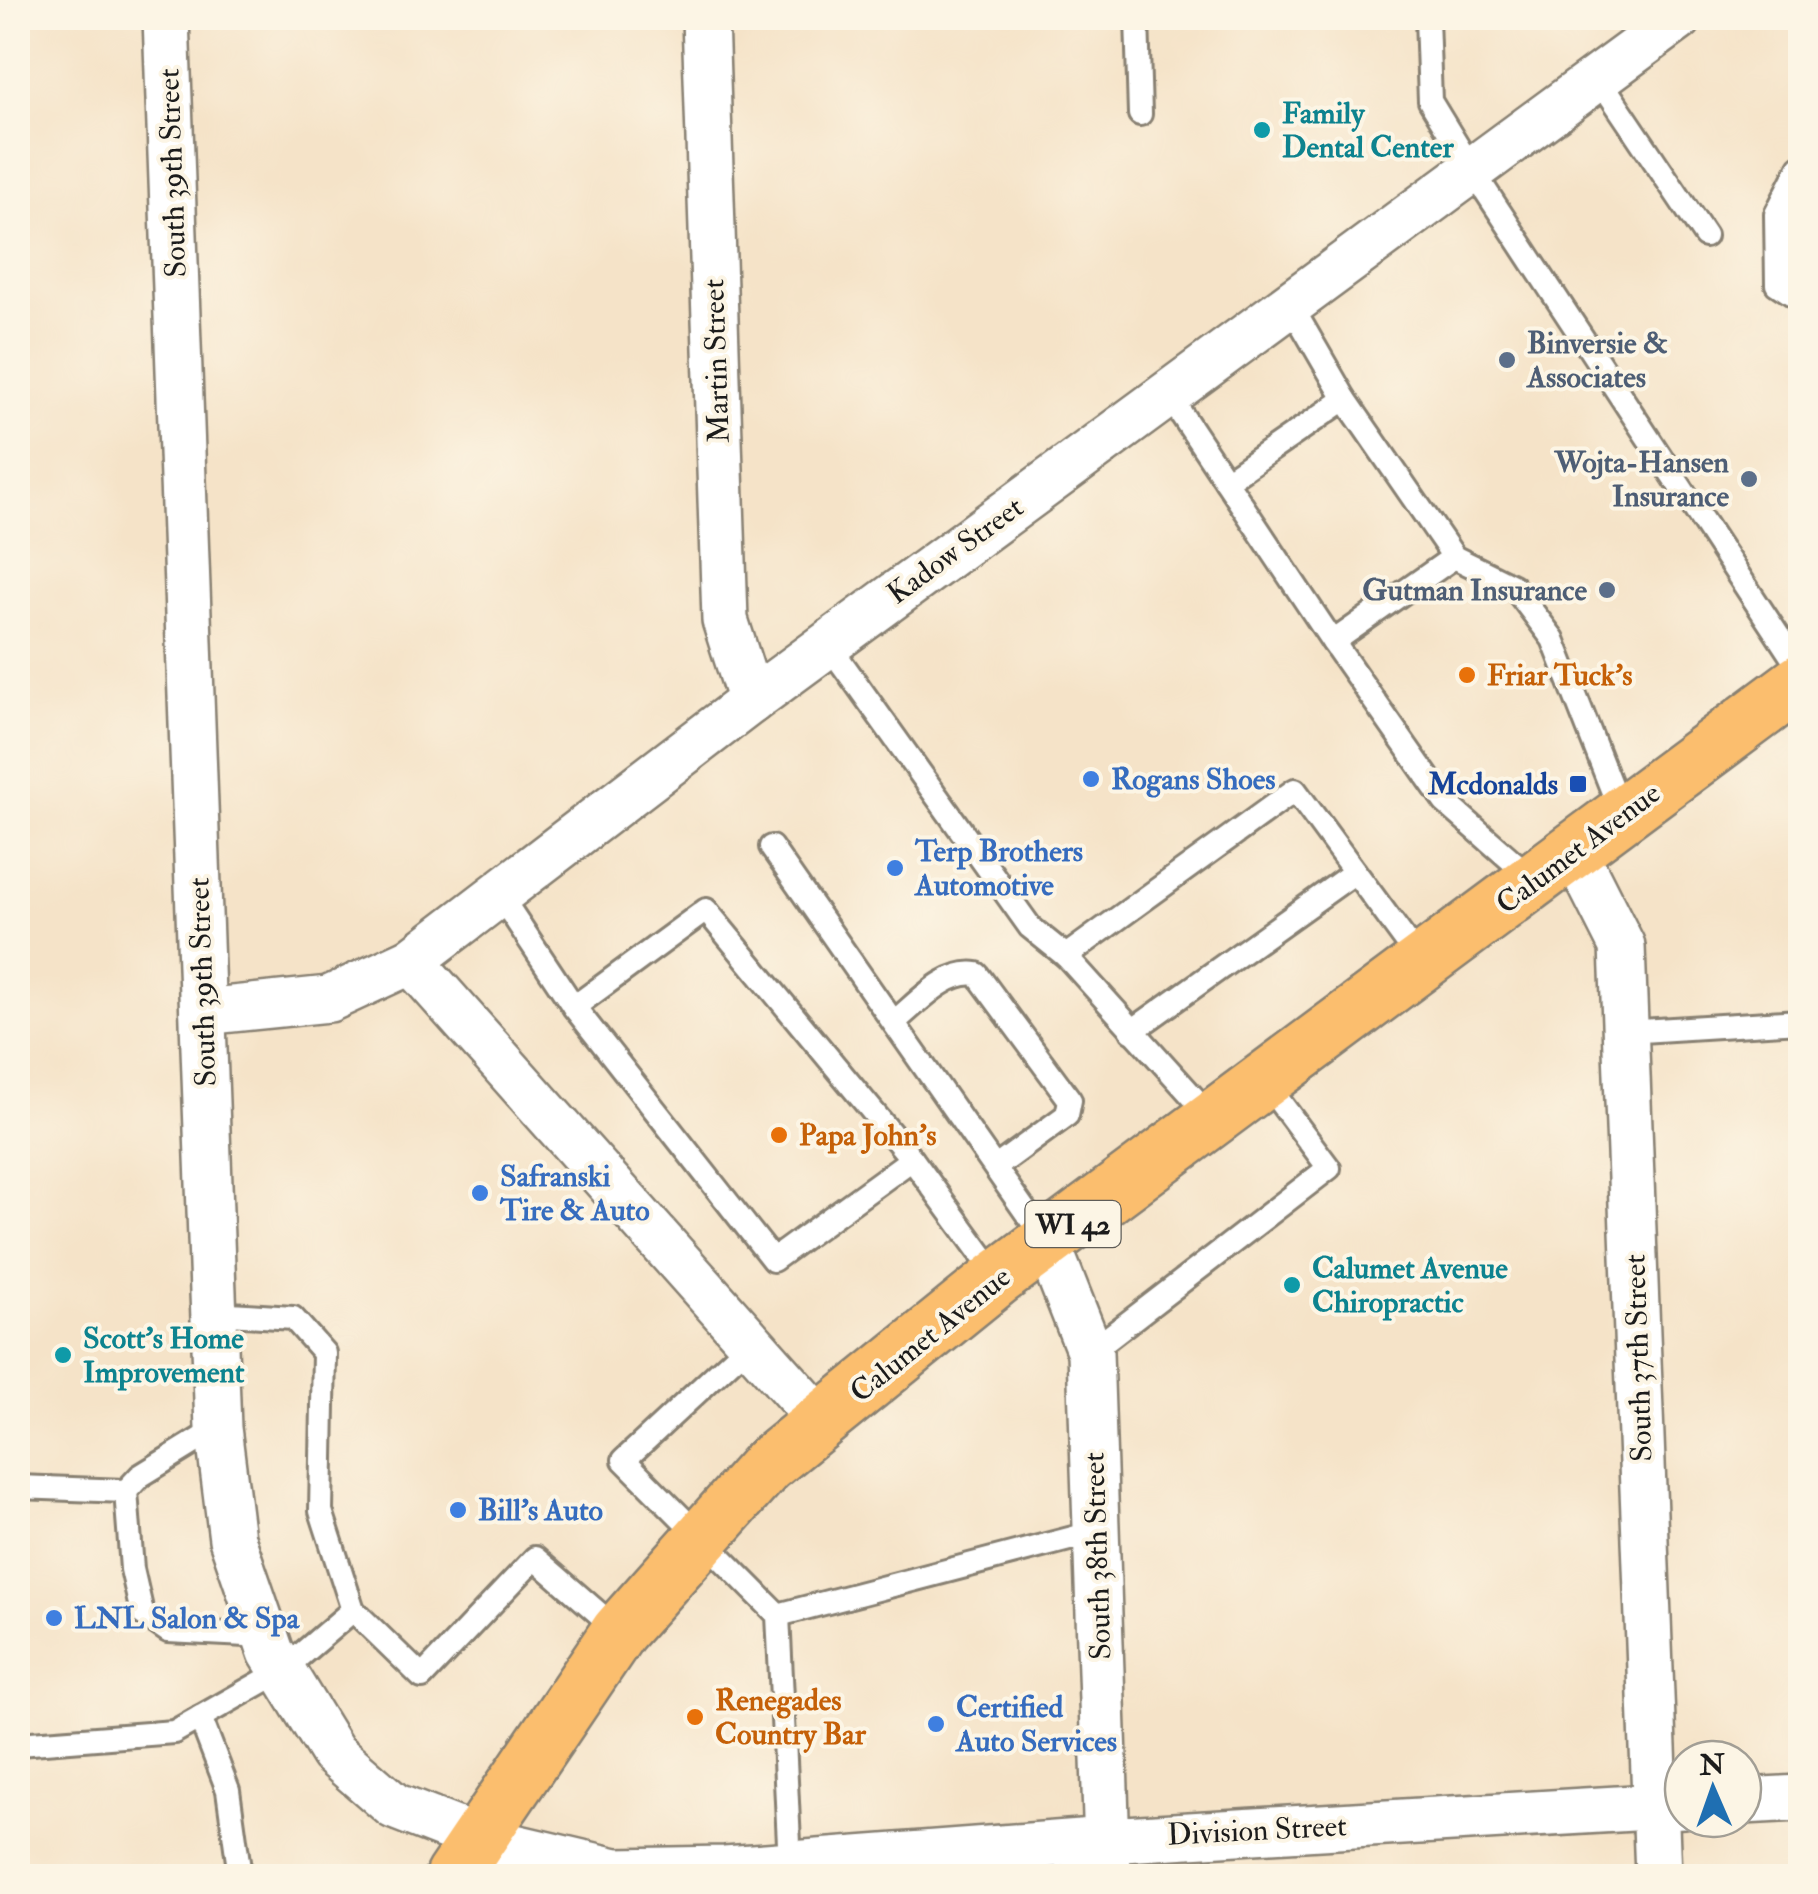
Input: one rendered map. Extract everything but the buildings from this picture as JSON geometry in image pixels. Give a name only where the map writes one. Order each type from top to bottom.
[{"type":"main road","name":"Calumet Avenue","points":[[465,1857],[619,1631],[766,1466],[998,1278],[1800,682]]},
{"type":"street","name":"South 39th Street","points":[[166,18],[218,1428],[232,1540],[274,1653],[332,1753],[394,1806],[465,1857]]},
{"type":"street","name":"Martin Street","points":[[705,18],[725,620],[751,700]]},
{"type":"street","name":"Kadow Street","points":[[203,1012],[328,998],[410,962],[751,700],[1598,78],[1670,20]]},
{"type":"street","name":"South 37th Street","points":[[1554,866],[1622,946],[1665,1739]]},
{"type":"street","points":[[410,962],[821,1421]]},
{"type":"street","name":"South 38th Street","points":[[1047,1243],[1090,1352],[1108,1858]]},
{"type":"street","points":[[1763,1800],[1800,1798]]},
{"type":"street","name":"Division Street","points":[[465,1857],[593,1872],[1108,1858],[1663,1807]]},
{"type":"street","name":"South 37th Street","points":[[1658,1876],[1664,1839]]},
{"type":"lane","points":[[1137,18],[1140,114]]},
{"type":"lane","points":[[1427,18],[1430,100],[1800,669]]},
{"type":"lane","points":[[1598,78],[1704,236]]},
{"type":"lane","points":[[1800,167],[1776,214],[1777,284],[1800,299]]},
{"type":"lane","points":[[1800,183],[1793,210],[1796,280],[1800,284]]},
{"type":"lane","points":[[1290,304],[1345,399],[1454,557],[1512,586],[1552,639],[1622,816]]},
{"type":"lane","points":[[1168,394],[1445,802],[1554,866]]},
{"type":"lane","points":[[1226,481],[1345,399]]},
{"type":"lane","points":[[1333,642],[1454,557]]},
{"type":"lane","points":[[828,644],[1030,926],[1066,956],[1214,1120]]},
{"type":"lane","points":[[1066,956],[1294,790],[1422,963]]},
{"type":"lane","points":[[771,846],[1047,1243]]},
{"type":"lane","points":[[1132,1031],[1355,872]]},
{"type":"lane","points":[[499,894],[574,1006],[773,1260],[912,1158]]},
{"type":"lane","points":[[574,1006],[706,910],[912,1158],[998,1278]]},
{"type":"lane","points":[[894,1022],[951,977],[964,972],[977,974],[1070,1100],[1066,1115],[996,1167]]},
{"type":"lane","points":[[1625,1032],[1800,1021]]},
{"type":"lane","points":[[1090,1352],[1329,1168],[1265,1082]]},
{"type":"lane","points":[[214,1313],[293,1318],[324,1353],[321,1510],[353,1610],[422,1678],[535,1558],[619,1631]]},
{"type":"lane","points":[[751,1342],[624,1460],[778,1615],[790,1864]]},
{"type":"lane","points":[[218,1428],[140,1476],[126,1491],[132,1569],[142,1613],[168,1632],[274,1653]]},
{"type":"lane","points":[[18,1487],[126,1491]]},
{"type":"lane","points":[[778,1615],[1096,1532]]},
{"type":"lane","points":[[18,1744],[174,1732],[200,1717],[274,1653],[353,1610]]},
{"type":"lane","points":[[200,1717],[228,1790],[240,1876]]},
{"type":"place","name":"Family Dental Center","points":[[1262,130]]},
{"type":"place","name":"Binversie & Associates","points":[[1507,360]]},
{"type":"place","name":"Wojta-Hansen Insurance","points":[[1749,479]]},
{"type":"place","name":"Gutman Insurance","points":[[1607,590]]},
{"type":"place","name":"Friar Tuck's","points":[[1467,675]]},
{"type":"place","name":"Rogans Shoes","points":[[1091,779]]},
{"type":"place","name":"Mcdonalds","points":[[1578,784]]},
{"type":"place","name":"Terp Brothers Automotive","points":[[895,868]]},
{"type":"place","name":"Papa John's","points":[[779,1135]]},
{"type":"place","name":"Safranski Tire & Auto","points":[[480,1193]]},
{"type":"place","name":"Calumet Avenue Chiropractic","points":[[1292,1285]]},
{"type":"place","name":"Scott's Home Improvement","points":[[63,1355]]},
{"type":"place","name":"Bill's Auto","points":[[458,1510]]},
{"type":"place","name":"LNL Salon & Spa","points":[[54,1618]]},
{"type":"place","name":"Renegades Country Bar","points":[[695,1717]]},
{"type":"place","name":"Certified Auto Services","points":[[936,1724]]}]
